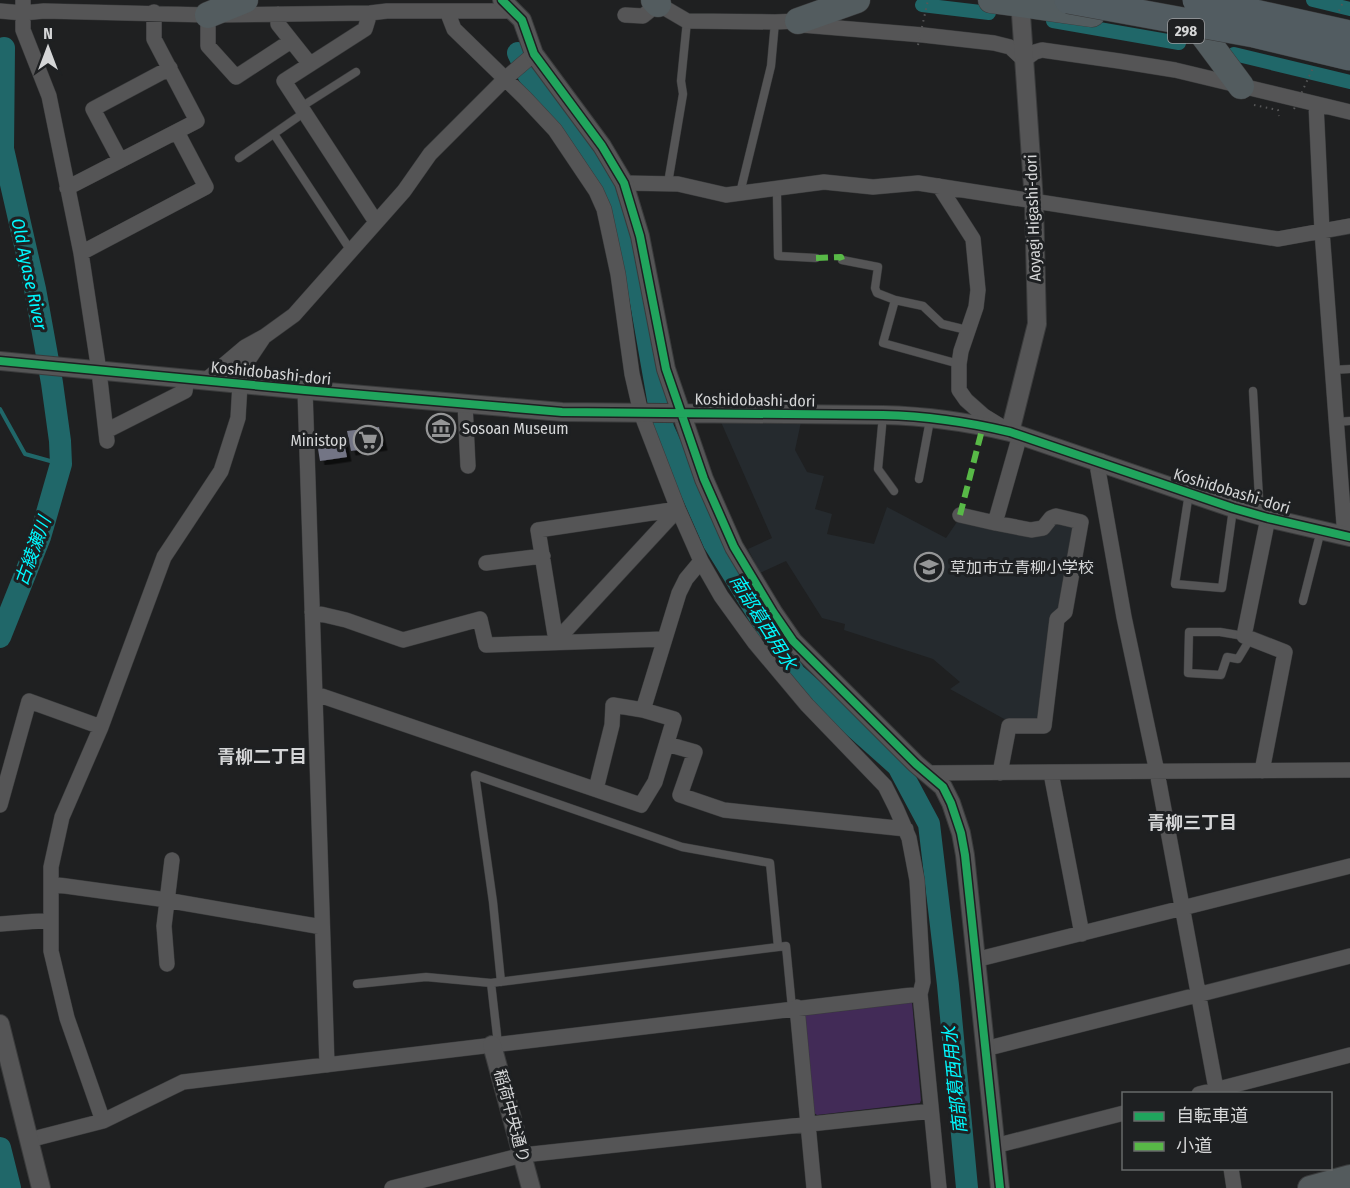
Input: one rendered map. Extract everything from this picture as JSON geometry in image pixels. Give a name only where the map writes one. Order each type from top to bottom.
[{"type":"highway","points":[[208,15],[245,0]]},
{"type":"highway","points":[[787,21],[858,0]]},
{"type":"highway","name":"298","points":[[991,0],[1021,2],[1116,18],[1292,53],[1350,67]]},
{"type":"highway","points":[[1068,0],[1254,34],[1350,57]]},
{"type":"highway","points":[[1196,0],[1350,34]]},
{"type":"highway","points":[[1252,0],[1350,23]]},
{"type":"highway","points":[[1203,35],[1248,95]]},
{"type":"main road","points":[[1310,1188],[1350,1177]]},
{"type":"street","points":[[625,15],[643,16],[656,2],[687,21],[787,21],[802,25],[994,43],[1010,46],[1024,60],[1035,52],[1057,51],[1176,70],[1248,95],[1316,104],[1350,112]]},
{"type":"street","name":"Aoyagi Higashi-dori","points":[[1015,434],[1037,324],[1034,202],[1021,2]]},
{"type":"street","points":[[0,11],[23,6],[44,10],[208,15],[370,13],[387,10],[447,11],[508,5],[522,20],[534,54],[602,146],[624,183],[640,236],[661,349],[678,413],[718,515],[739,557],[793,640],[916,764],[942,787],[951,803],[961,833],[1000,1188]]},
{"type":"street","points":[[23,6],[23,30],[49,96],[81,253],[99,370],[106,436],[185,391],[187,378]]},
{"type":"street","points":[[447,11],[454,28],[555,130],[596,191],[604,209],[618,274],[629,354],[644,413],[678,509],[700,561],[721,596],[755,643],[807,705],[885,786],[906,829],[917,880],[923,982],[920,994],[939,1188]]},
{"type":"street","points":[[67,188],[197,121],[154,39],[154,12]]},
{"type":"street","points":[[370,13],[365,28],[284,81],[376,222]]},
{"type":"street","points":[[278,14],[278,24],[309,63]]},
{"type":"street","points":[[208,15],[208,46],[236,77],[291,41]]},
{"type":"street","points":[[206,380],[245,347],[294,315],[404,191],[430,154],[506,78],[534,54]]},
{"type":"street","points":[[120,160],[93,109],[170,68]]},
{"type":"street","points":[[1316,104],[1332,370],[1343,421],[1346,536]]},
{"type":"street","points":[[81,253],[206,187],[177,132]]},
{"type":"street","points":[[624,183],[668,183],[726,195],[824,182],[873,187],[918,183],[1278,239],[1350,226]]},
{"type":"street","points":[[939,186],[973,239],[978,290],[976,307],[967,330],[959,364],[959,390],[966,400],[984,416],[1015,434],[995,523]]},
{"type":"street","points":[[102,1121],[67,1018],[51,951],[51,867],[62,818],[102,728],[164,557],[221,471],[238,418],[236,383],[265,336]]},
{"type":"street","name":"Koshidobashi-dori","points":[[0,361],[562,412],[883,415],[931,418],[1015,434],[1101,461],[1233,508],[1346,536]]},
{"type":"street","points":[[305,390],[327,1065]]},
{"type":"street","points":[[465,404],[468,466]]},
{"type":"street","points":[[1101,461],[1098,470],[1124,617],[1184,909],[1217,1091],[1350,1055]]},
{"type":"street","points":[[556,641],[538,530],[678,509]]},
{"type":"street","points":[[556,641],[678,509]]},
{"type":"street","points":[[960,515],[1031,530],[1043,528],[1051,518],[1056,516],[1081,522],[1065,612],[1057,619],[1044,726],[1009,726],[1000,773]]},
{"type":"street","points":[[1262,771],[1285,652],[1247,638],[1264,517]]},
{"type":"street","points":[[486,563],[543,556]]},
{"type":"street","points":[[643,710],[679,593],[686,579],[700,561]]},
{"type":"street","points":[[312,612],[346,620],[403,640],[480,619],[486,645],[664,639]]},
{"type":"street","points":[[316,693],[641,805],[655,782],[674,719],[643,710],[613,705],[612,725],[596,789]]},
{"type":"street","points":[[0,805],[29,701],[102,728]]},
{"type":"street","points":[[667,744],[695,752],[680,795],[724,810],[906,829]]},
{"type":"street","points":[[928,773],[1350,770]]},
{"type":"street","points":[[1051,773],[1082,934]]},
{"type":"street","points":[[167,964],[164,926],[172,860]]},
{"type":"street","points":[[975,960],[1350,866]]},
{"type":"street","points":[[51,884],[166,900],[322,927]]},
{"type":"street","points":[[0,924],[51,920]]},
{"type":"street","points":[[985,1048],[1350,956]]},
{"type":"street","points":[[29,1140],[102,1121],[183,1082],[920,994]]},
{"type":"street","points":[[795,1008],[814,1188]]},
{"type":"street","points":[[0,1024],[41,1188]]},
{"type":"street","name":"稲荷中央通り","points":[[495,1044],[531,1188]]},
{"type":"street","points":[[392,1188],[523,1155],[931,1111]]},
{"type":"street","points":[[995,1146],[1122,1114]]},
{"type":"street","points":[[1231,1170],[1234,1188]]},
{"type":"lane","points":[[668,183],[684,94],[681,81],[687,21]]},
{"type":"lane","points":[[740,193],[771,66],[787,21]]},
{"type":"lane","points":[[239,158],[356,72]]},
{"type":"lane","points":[[274,134],[351,251]]},
{"type":"lane","points":[[775,187],[778,256],[816,258]]},
{"type":"lane","points":[[842,260],[878,267],[875,288],[877,293],[923,306],[942,324],[967,330]]},
{"type":"lane","points":[[896,300],[883,343],[959,364]]},
{"type":"lane","points":[[1332,370],[1350,369]]},
{"type":"lane","points":[[1253,391],[1264,517]]},
{"type":"lane","points":[[883,415],[878,469],[894,491]]},
{"type":"lane","points":[[919,478],[931,418]]},
{"type":"lane","points":[[1189,492],[1175,584],[1222,588],[1233,508]]},
{"type":"lane","points":[[1304,601],[1321,530]]},
{"type":"lane","points":[[1190,632],[1220,632],[1247,638],[1238,659],[1227,657],[1221,675],[1188,673],[1190,632]]},
{"type":"lane","points":[[501,982],[493,902],[475,775],[682,847],[770,863],[778,947]]},
{"type":"lane","points":[[357,984],[426,977],[491,983],[786,946],[795,1008]]},
{"type":"lane","points":[[491,983],[495,1044]]},
{"type":"path","points":[[918,45],[928,0]]},
{"type":"path","points":[[1248,95],[1278,110],[1279,116]]},
{"type":"shaded area","name":"草加市立青柳小学校","points":[[721,422],[801,422],[795,450],[807,472],[824,476],[815,509],[832,514],[827,534],[874,544],[887,507],[946,538],[959,519],[1027,534],[1057,520],[1077,525],[1041,722],[1006,720],[950,689],[960,682],[933,659],[844,630],[845,624],[822,618],[786,561],[760,573],[748,549],[772,538]]},
{"type":"shaded area","points":[[912,1002],[920,1103],[817,1115],[811,1111],[801,1011]]},
{"type":"building","points":[[379,427],[383,446],[351,451],[347,431]]},
{"type":"building","points":[[343,438],[347,457],[320,461],[317,443]]},
{"type":"waterway","points":[[1313,0],[1350,9]]},
{"type":"waterway","points":[[922,5],[989,13]]},
{"type":"waterway","points":[[1053,21],[1179,43]]},
{"type":"waterway","name":"Old Ayase River","points":[[0,637],[40,537],[61,464],[52,383],[35,289],[3,149],[4,48]]},
{"type":"waterway","name":"南部葛西用水","points":[[518,53],[529,76],[604,170],[636,274],[663,428],[714,543],[795,674],[898,766],[929,824],[948,985],[967,1188]]},
{"type":"waterway","points":[[1234,54],[1350,82]]},
{"type":"waterway","points":[[0,409],[25,454],[61,464]]},
{"type":"waterway","name":"古綾瀬川","points":[[0,1148],[10,1188]]},
{"type":"marked path","points":[[816,258],[841,257],[842,260]]},
{"type":"marked path","points":[[960,515],[983,426]]},
{"type":"cycle path","points":[[502,0],[522,20],[534,54],[602,146],[624,183],[640,236],[666,369],[704,479],[734,547],[793,641],[916,764],[943,787],[951,803],[961,833],[965,855],[1000,1188]]},
{"type":"cycle path","points":[[0,361],[562,412],[883,415],[947,420],[1010,432],[1233,508],[1350,537]]},
{"type":"place","name":"Sosoan Museum","points":[[441,428]]},
{"type":"place","name":"Ministop","points":[[368,440]]},
{"type":"place","name":"草加市立青柳小学校","points":[[929,567]]},
{"type":"district","name":"青柳二丁目","points":[[262,757]]},
{"type":"district","name":"青柳三丁目","points":[[1192,823]]}]
